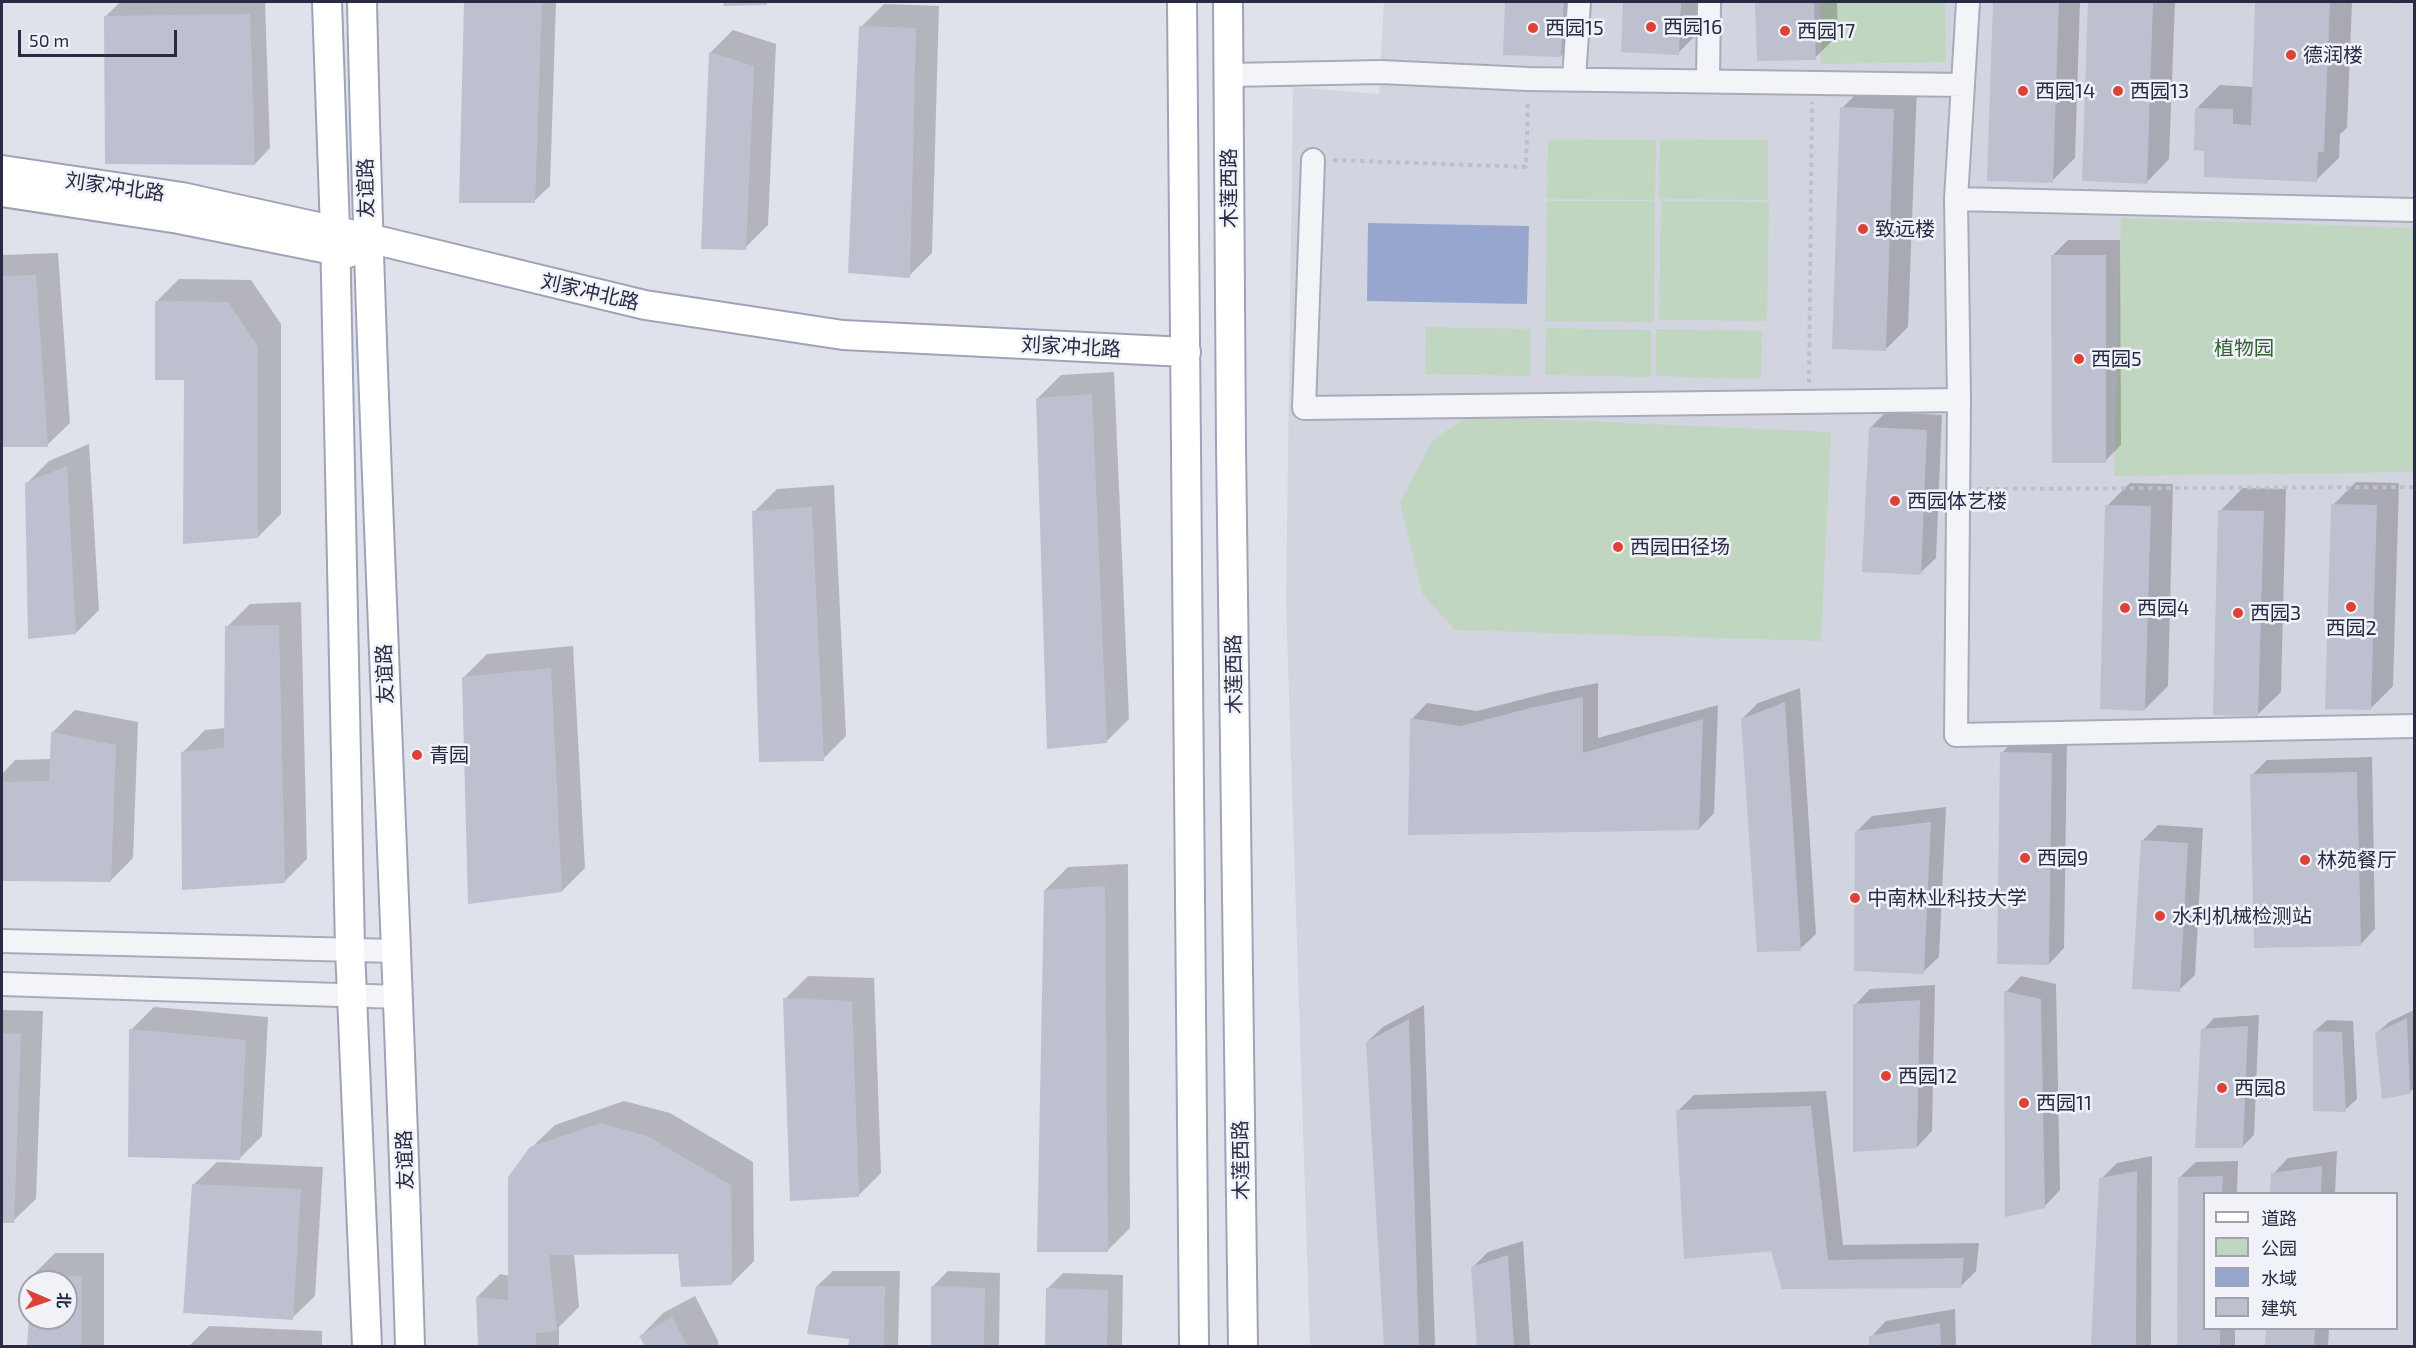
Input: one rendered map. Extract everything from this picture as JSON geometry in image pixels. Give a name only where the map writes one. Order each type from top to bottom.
[{"type":"main road","name":"友谊路","points":[[327,2],[335,240],[350,949],[367,1347]]},
{"type":"main road","name":"友谊路","points":[[362,2],[368,247],[396,951],[400,997],[410,1347]]},
{"type":"main road","points":[[1182,2],[1194,1347]]},
{"type":"main road","name":"木莲西路","points":[[1228,2],[1231,434],[1243,1347]]},
{"type":"main road","name":"刘家冲北路","points":[[2,170],[182,197],[335,240],[645,305],[843,336],[1186,358]]},
{"type":"main road","name":"刘家冲北路","points":[[2,192],[335,240]]},
{"type":"street","points":[[1574,80],[1579,2]]},
{"type":"street","points":[[1708,81],[1709,2]]},
{"type":"street","points":[[1968,2],[1956,199],[1959,400],[1956,735],[2415,726]]},
{"type":"street","points":[[1229,75],[1381,72],[1528,79],[1963,85]]},
{"type":"street","points":[[1313,160],[1304,408],[1959,400]]},
{"type":"street","points":[[1956,199],[2415,210]]},
{"type":"street","points":[[2,941],[396,951]]},
{"type":"street","points":[[2,984],[400,997]]},
{"type":"path","points":[[1313,160],[1526,167],[1528,79]]},
{"type":"path","points":[[1809,401],[1813,83]]},
{"type":"path","points":[[1958,489],[2415,488]]},
{"type":"shaded area","name":"中南林业科技大学","points":[[1384,2],[2414,2],[2414,1346],[1310,1346],[1286,603],[1293,87],[1379,94]]},
{"type":"green space","points":[[1820,2],[1945,2],[1946,62],[1821,64]]},
{"type":"green space","points":[[1548,139],[1656,140],[1655,200],[1547,199]]},
{"type":"green space","points":[[1660,139],[1768,140],[1768,200],[1659,199]]},
{"type":"green space","points":[[1547,201],[1655,201],[1654,322],[1545,321]]},
{"type":"green space","points":[[1661,201],[1769,202],[1767,321],[1659,320]]},
{"type":"green space","name":"植物园","points":[[2121,218],[2414,228],[2414,472],[2114,476]]},
{"type":"green space","points":[[1426,327],[1531,329],[1530,376],[1425,374]]},
{"type":"green space","points":[[1546,328],[1651,330],[1651,377],[1545,375]]},
{"type":"green space","points":[[1656,329],[1762,331],[1761,379],[1656,376]]},
{"type":"green space","name":"西园田径场","points":[[1468,416],[1831,432],[1821,641],[1455,630],[1422,593],[1400,502],[1433,440]]},
{"type":"water","points":[[1368,223],[1529,226],[1527,304],[1367,301]]},
{"type":"building","points":[[464,2],[542,2],[535,203],[459,203]]},
{"type":"building","points":[[724,2],[767,2],[767,5],[723,6]]},
{"type":"building","name":"西园15","points":[[1505,2],[1564,2],[1561,57],[1503,55]]},
{"type":"building","name":"西园16","points":[[1623,2],[1681,2],[1679,55],[1621,52]]},
{"type":"building","name":"西园17","points":[[1755,2],[1814,2],[1816,60],[1757,61]]},
{"type":"building","name":"西园14","points":[[1993,2],[2059,2],[2053,183],[1987,181]]},
{"type":"building","name":"西园13","points":[[2088,2],[2153,2],[2147,184],[2082,181]]},
{"type":"building","name":"德润楼","points":[[2255,2],[2330,2],[2324,152],[2318,152],[2317,182],[2204,177],[2204,151],[2194,150],[2195,108],[2233,109],[2233,124],[2251,125]]},
{"type":"building","points":[[250,14],[255,165],[105,164],[104,16]]},
{"type":"building","points":[[859,26],[916,28],[910,278],[848,273]]},
{"type":"building","points":[[709,52],[754,66],[746,250],[701,249]]},
{"type":"building","name":"致远楼","points":[[1840,107],[1894,109],[1886,351],[1832,349]]},
{"type":"building","name":"西园5","points":[[2051,255],[2106,255],[2106,463],[2052,463]]},
{"type":"building","points":[[36,275],[48,447],[2,447],[2,276]]},
{"type":"building","points":[[155,301],[228,302],[258,347],[258,538],[183,544],[184,380],[155,380]]},
{"type":"building","points":[[1092,394],[1107,743],[1047,749],[1036,398]]},
{"type":"building","name":"西园体艺楼","points":[[1869,427],[1927,430],[1921,575],[1862,572]]},
{"type":"building","points":[[67,466],[76,634],[28,639],[25,483]]},
{"type":"building","name":"西园2","points":[[2331,504],[2377,505],[2371,710],[2325,709]]},
{"type":"building","name":"西园4","points":[[2105,505],[2151,506],[2145,711],[2100,709]]},
{"type":"building","points":[[812,507],[824,761],[759,762],[752,511]]},
{"type":"building","name":"西园3","points":[[2218,510],[2264,511],[2258,716],[2213,715]]},
{"type":"building","points":[[279,625],[285,883],[182,890],[181,752],[224,748],[225,626]]},
{"type":"building","points":[[551,668],[562,892],[468,904],[462,677]]},
{"type":"building","points":[[1583,697],[1583,753],[1703,719],[1699,830],[1408,835],[1410,718],[1461,726]]},
{"type":"building","points":[[1785,702],[1801,951],[1757,952],[1741,719]]},
{"type":"building","points":[[51,732],[116,745],[111,882],[2,881],[2,782],[49,781]]},
{"type":"building","name":"西园9","points":[[2000,752],[2052,753],[2049,965],[1997,964]]},
{"type":"building","name":"林苑餐厅","points":[[2357,772],[2361,946],[2254,948],[2250,774]]},
{"type":"building","points":[[1931,822],[1924,974],[1854,971],[1855,831]]},
{"type":"building","name":"水利机械检测站","points":[[2141,840],[2188,843],[2180,992],[2132,989]]},
{"type":"building","points":[[1105,886],[1108,1252],[1037,1252],[1044,890]]},
{"type":"building","name":"西园11","points":[[2004,991],[2041,999],[2045,1208],[2005,1217]]},
{"type":"building","points":[[783,998],[852,1001],[859,1197],[790,1201]]},
{"type":"building","name":"西园12","points":[[1920,1000],[1917,1148],[1853,1152],[1853,1004]]},
{"type":"building","points":[[2407,1018],[2410,1094],[2382,1099],[2375,1033]]},
{"type":"building","points":[[1409,1019],[1419,1346],[1384,1346],[1366,1042]]},
{"type":"building","name":"西园8","points":[[2248,1026],[2243,1148],[2195,1148],[2201,1029]]},
{"type":"building","points":[[129,1029],[246,1040],[240,1160],[128,1157]]},
{"type":"building","points":[[2313,1031],[2342,1032],[2346,1112],[2313,1111]]},
{"type":"building","points":[[2,1033],[21,1034],[14,1223],[2,1223]]},
{"type":"building","points":[[1811,1106],[1828,1260],[1964,1258],[1961,1288],[1782,1289],[1771,1251],[1684,1259],[1676,1110]]},
{"type":"building","points":[[601,1123],[647,1136],[731,1185],[732,1285],[681,1287],[678,1254],[549,1255],[557,1331],[536,1333],[536,1346],[478,1346],[476,1297],[508,1300],[508,1177],[530,1147]]},
{"type":"building","points":[[2322,1166],[2321,1192],[2270,1192],[2271,1173]]},
{"type":"building","points":[[2137,1171],[2136,1346],[2091,1346],[2099,1178]]},
{"type":"building","points":[[2223,1176],[2222,1192],[2203,1192],[2203,1330],[2220,1330],[2220,1346],[2177,1346],[2178,1177]]},
{"type":"building","points":[[192,1184],[301,1189],[293,1320],[183,1313]]},
{"type":"building","points":[[1508,1255],[1514,1346],[1477,1346],[1471,1267]]},
{"type":"building","points":[[78,1276],[82,1276],[82,1346],[27,1346],[28,1330],[78,1330]]},
{"type":"building","points":[[816,1286],[885,1286],[884,1346],[848,1346],[849,1339],[807,1334]]},
{"type":"building","points":[[931,1286],[985,1288],[984,1346],[931,1346]]},
{"type":"building","points":[[1046,1288],[1108,1290],[1107,1346],[1045,1346]]},
{"type":"building","points":[[672,1317],[687,1346],[645,1346],[639,1336]]},
{"type":"building","points":[[1940,1323],[1941,1346],[1869,1346],[1869,1336]]},
{"type":"building","points":[[2266,1330],[2315,1330],[2314,1346],[2265,1346]]},
{"type":"place","name":"西园16","points":[[1651,27]]},
{"type":"place","name":"西园15","points":[[1533,28]]},
{"type":"place","name":"西园17","points":[[1785,31]]},
{"type":"place","name":"德润楼","points":[[2291,55]]},
{"type":"place","name":"西园14","points":[[2023,91]]},
{"type":"place","name":"西园13","points":[[2118,91]]},
{"type":"place","name":"致远楼","points":[[1863,229]]},
{"type":"place","name":"西园5","points":[[2079,359]]},
{"type":"place","name":"西园体艺楼","points":[[1895,501]]},
{"type":"place","name":"西园田径场","points":[[1618,547]]},
{"type":"place","name":"西园2","points":[[2351,607]]},
{"type":"place","name":"西园4","points":[[2125,608]]},
{"type":"place","name":"西园3","points":[[2238,613]]},
{"type":"place","name":"青园","points":[[417,755]]},
{"type":"place","name":"西园9","points":[[2025,858]]},
{"type":"place","name":"林苑餐厅","points":[[2305,860]]},
{"type":"place","name":"中南林业科技大学","points":[[1855,898]]},
{"type":"place","name":"水利机械检测站","points":[[2160,916]]},
{"type":"place","name":"西园12","points":[[1886,1076]]},
{"type":"place","name":"西园8","points":[[2222,1088]]},
{"type":"place","name":"西园11","points":[[2024,1103]]}]
